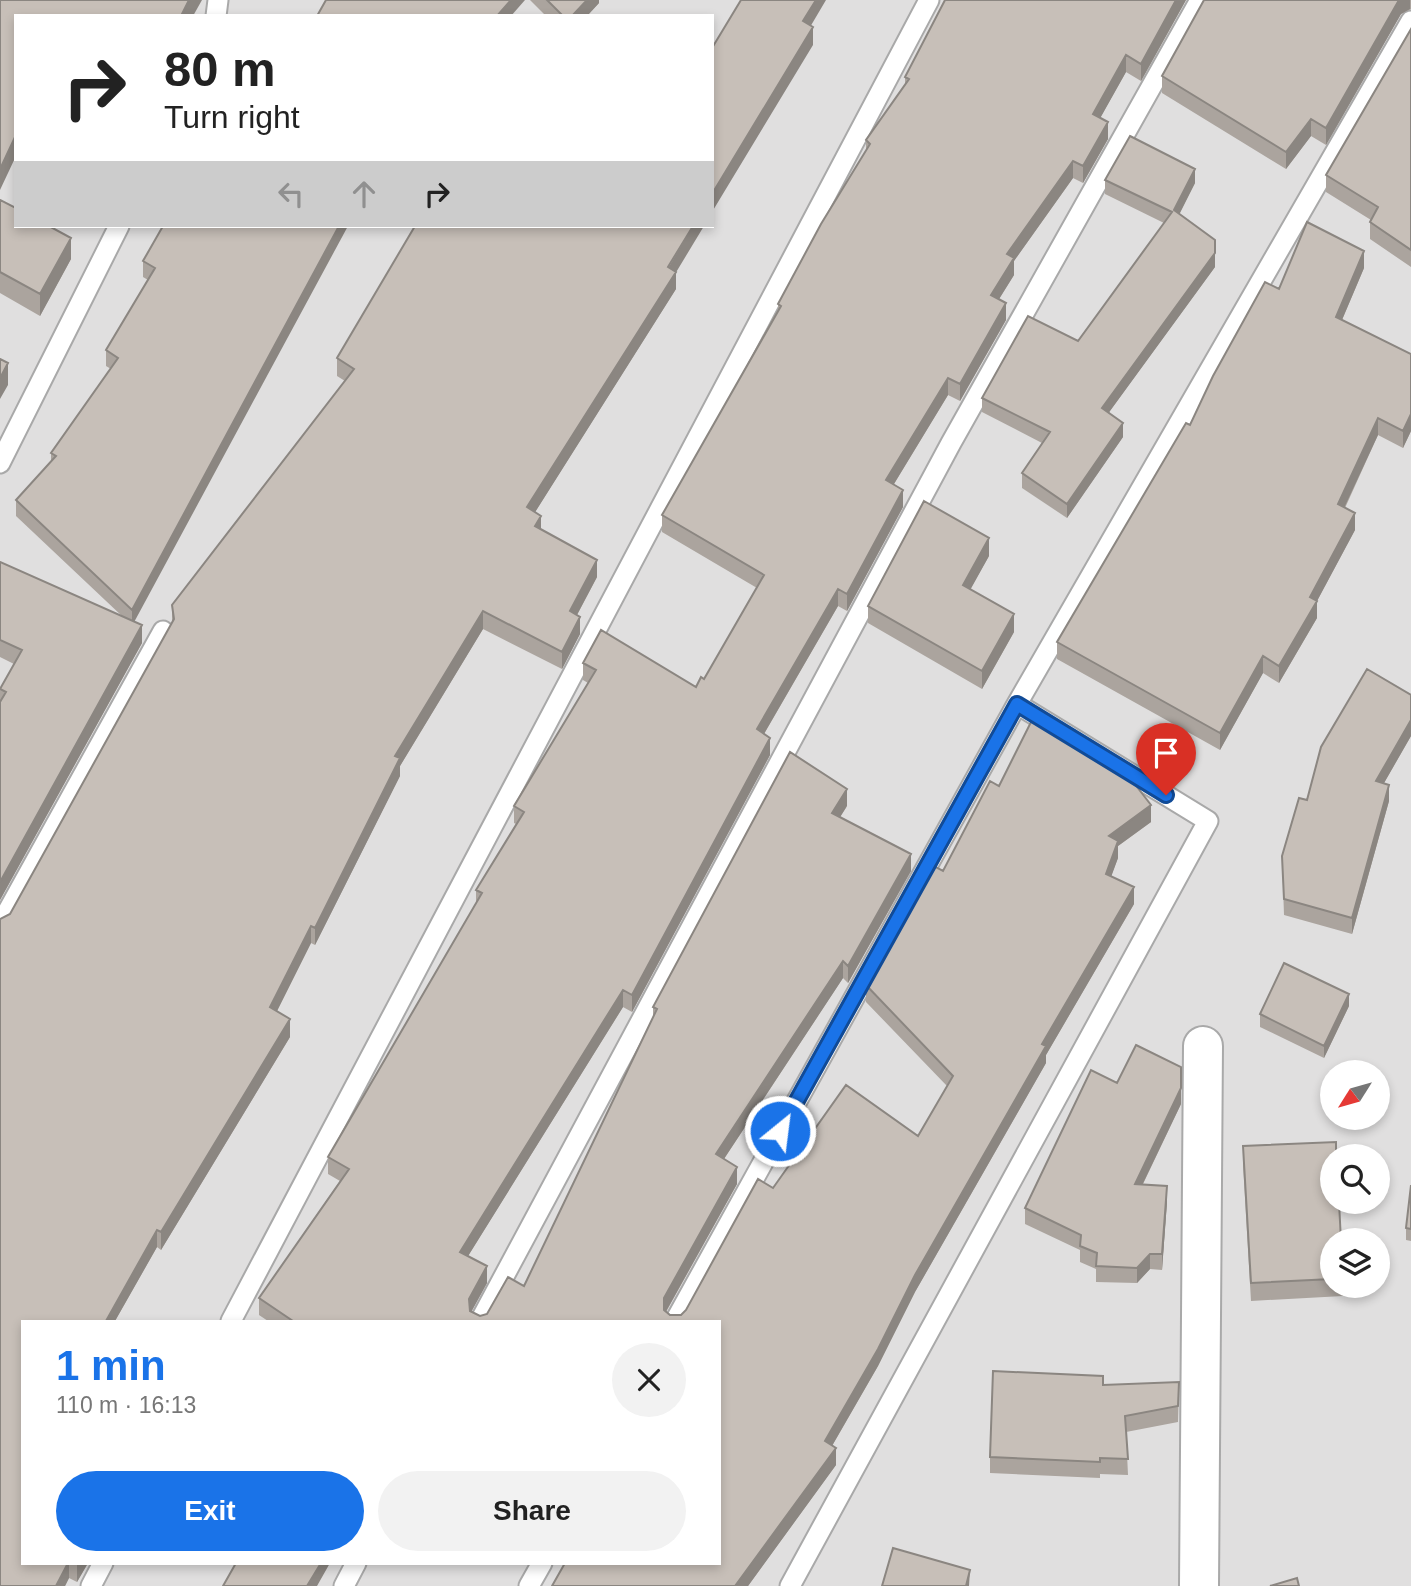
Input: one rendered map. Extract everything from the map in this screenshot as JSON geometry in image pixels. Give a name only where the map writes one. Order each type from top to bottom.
[{"type":"street","points":[[1199,1586],[1203,1046]]},
{"type":"lane","points":[[232,1320],[929,0]]},
{"type":"lane","points":[[481,1320],[951,443],[1200,0]]},
{"type":"lane","points":[[676,1320],[1017,704],[1411,20]]},
{"type":"lane","points":[[0,463],[118,228]]},
{"type":"lane","points":[[0,925],[163,631]]},
{"type":"lane","points":[[790,1586],[1208,821],[1017,704]]},
{"type":"lane","points":[[91,1586],[102,1565]]},
{"type":"lane","points":[[344,1586],[355,1565]]},
{"type":"lane","points":[[529,1586],[541,1565]]},
{"type":"shaded area","points":[[0,0],[1411,0],[1411,1586],[0,1586]]},
{"type":"building","points":[[0,0],[189,0],[182,14],[14,14],[14,139],[0,169]]},
{"type":"building","points":[[326,0],[511,0],[499,14],[318,14]]},
{"type":"building","points":[[547,0],[587,0],[574,14],[561,14]]},
{"type":"building","points":[[741,0],[816,0],[803,21],[813,27],[714,191],[714,45]]},
{"type":"building","points":[[945,0],[1176,0],[1141,64],[1126,55],[1093,114],[1108,122],[1083,166],[1073,161],[1007,254],[1014,258],[991,295],[1006,303],[960,384],[948,378],[886,480],[903,490],[847,594],[838,589],[757,729],[770,738],[632,995],[623,990],[460,1252],[487,1266],[469,1299],[470,1311],[480,1316],[487,1314],[508,1277],[524,1286],[657,1009],[653,1007],[790,752],[847,789],[832,813],[911,854],[848,966],[843,961],[716,1154],[737,1167],[664,1298],[664,1310],[670,1315],[681,1315],[686,1310],[758,1179],[773,1188],[846,1085],[918,1136],[953,1076],[866,985],[932,865],[943,871],[990,781],[999,786],[1032,720],[1120,765],[1151,805],[1109,836],[1118,841],[1106,874],[1134,887],[1042,1044],[1046,1046],[915,1275],[878,1349],[825,1441],[836,1448],[735,1586],[552,1586],[564,1565],[721,1565],[721,1320],[292,1320],[259,1298],[349,1169],[328,1157],[482,893],[476,890],[524,812],[514,806],[596,670],[583,663],[601,630],[696,687],[701,677],[704,679],[764,575],[662,515],[781,306],[778,304],[821,224],[870,144],[866,140],[909,79],[905,77]]},
{"type":"building","points":[[1204,0],[1399,0],[1326,128],[1311,119],[1286,152],[1162,76]]},
{"type":"building","points":[[1411,29],[1411,250],[1370,222],[1378,207],[1326,175]]},
{"type":"building","points":[[1130,136],[1195,169],[1174,210],[1215,240],[1215,253],[1102,408],[1123,423],[1067,504],[1022,473],[1050,432],[982,398],[1028,316],[1078,341],[1172,212],[1105,180]]},
{"type":"building","points":[[0,200],[14,207],[14,228],[53,228],[71,238],[40,294],[0,272]]},
{"type":"building","points":[[1307,222],[1364,251],[1336,317],[1411,354],[1411,414],[1403,431],[1378,418],[1338,504],[1355,513],[1310,597],[1317,601],[1279,666],[1263,656],[1220,733],[1057,642],[1186,423],[1190,425],[1213,376],[1265,282],[1279,289]]},
{"type":"building","points":[[162,228],[338,228],[132,610],[16,500],[56,456],[51,453],[118,358],[106,350],[155,268],[143,261]]},
{"type":"building","points":[[414,228],[692,228],[668,267],[676,272],[527,507],[541,516],[535,526],[597,560],[570,611],[580,617],[562,652],[483,611],[395,756],[400,758],[315,928],[311,926],[270,1007],[290,1019],[161,1232],[157,1230],[107,1320],[21,1320],[21,1565],[67,1565],[56,1586],[0,1586],[0,919],[10,914],[174,619],[172,605],[354,369],[337,358]]},
{"type":"building","points":[[0,359],[8,363],[0,378]]},
{"type":"building","points":[[924,501],[989,538],[963,585],[1014,614],[982,671],[868,606]]},
{"type":"building","points":[[0,562],[142,625],[0,882],[0,702],[6,692],[0,689],[22,650],[0,640]]},
{"type":"building","points":[[1367,669],[1411,695],[1411,720],[1376,781],[1389,785],[1352,918],[1284,899],[1282,856],[1299,798],[1307,800],[1321,747]]},
{"type":"building","points":[[1284,963],[1349,994],[1324,1046],[1260,1014]]},
{"type":"building","points":[[1136,1045],[1181,1067],[1181,1088],[1135,1184],[1167,1186],[1162,1254],[1150,1254],[1137,1268],[1096,1266],[1097,1253],[1080,1246],[1081,1235],[1025,1208],[1091,1070],[1117,1083]]},
{"type":"building","points":[[1336,1142],[1320,1144],[1320,1214],[1340,1214],[1340,1228],[1320,1228],[1320,1280],[1251,1283],[1243,1146]]},
{"type":"building","points":[[1411,1185],[1411,1229],[1406,1228]]},
{"type":"building","points":[[993,1371],[1103,1376],[1103,1385],[1179,1382],[1178,1406],[1125,1416],[1128,1459],[1100,1458],[1100,1462],[990,1457]]},
{"type":"building","points":[[893,1548],[970,1570],[966,1586],[882,1586]]},
{"type":"building","points":[[235,1565],[320,1565],[307,1586],[223,1586]]},
{"type":"building","points":[[1297,1578],[1299,1586],[1270,1586]]},
{"type":"route","points":[[780,1131],[1017,704],[1166,795]]}]
